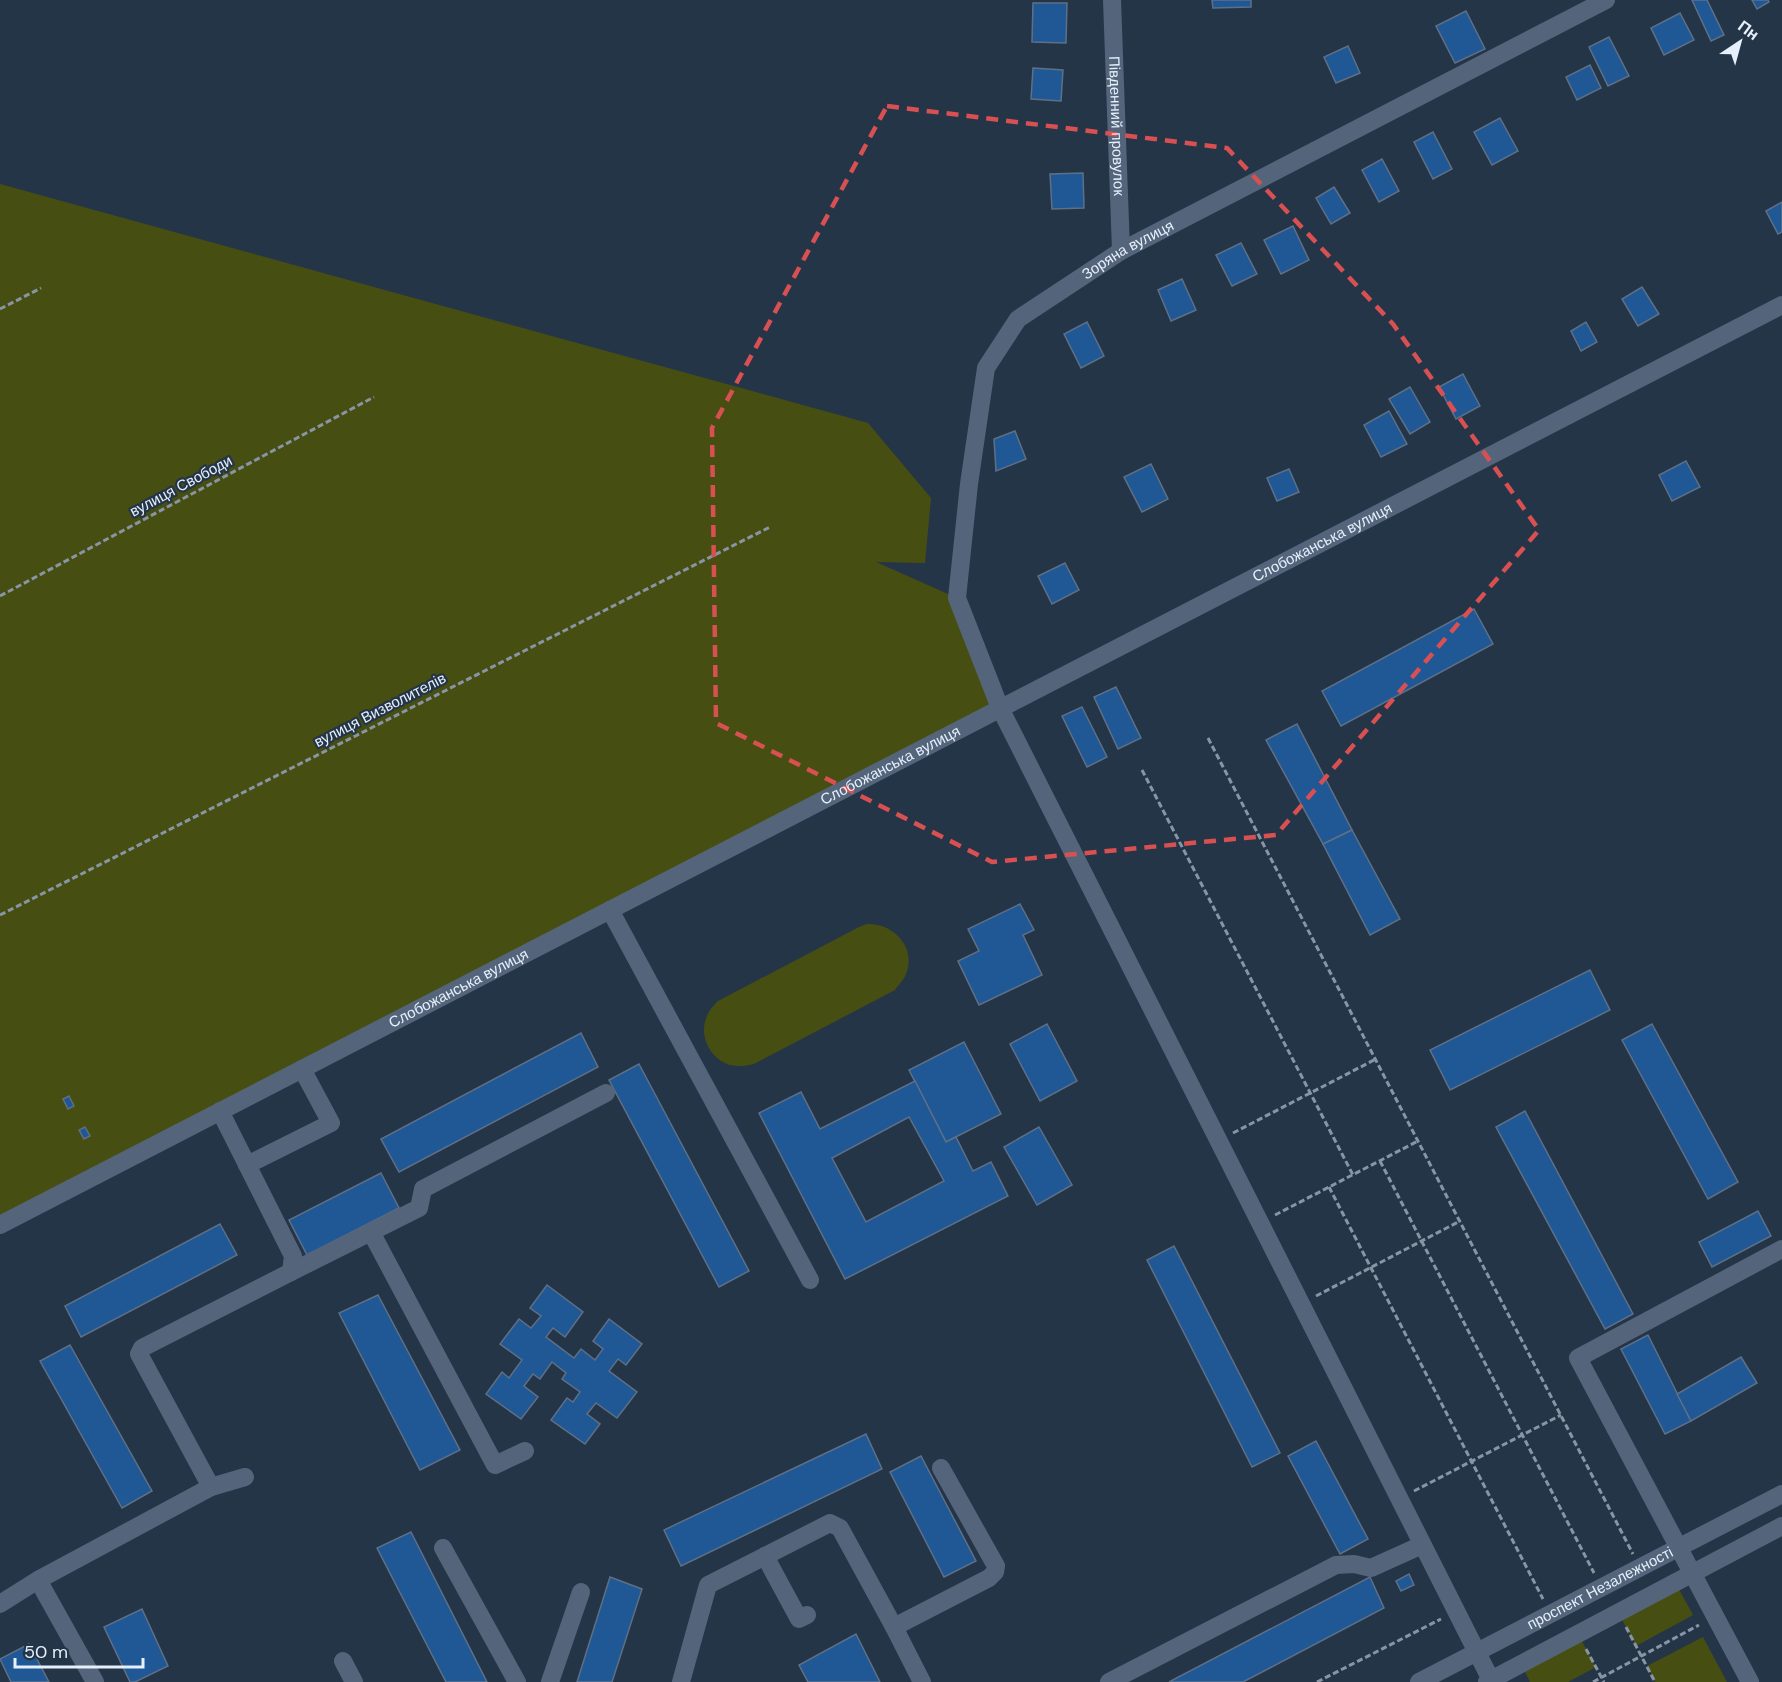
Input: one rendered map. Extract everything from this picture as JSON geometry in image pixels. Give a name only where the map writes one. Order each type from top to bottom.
[{"type":"street","name":"Південний провулок","points":[[1112,0],[1121,251]]},
{"type":"street","name":"Зоряна вулиця","points":[[1489,1681],[1477,1652],[1000,708],[957,598],[969,484],[986,368],[1018,319],[1121,251],[1606,0]]},
{"type":"street","name":"Слобожанська вулиця","points":[[0,1225],[1782,305]]},
{"type":"street","points":[[610,910],[810,1280]]},
{"type":"street","points":[[247,1166],[331,1123],[302,1069]]},
{"type":"street","points":[[211,1488],[139,1354],[142,1348],[419,1208],[423,1189],[606,1093]]},
{"type":"street","points":[[220,1111],[293,1256],[291,1272]]},
{"type":"street","points":[[371,1232],[495,1465],[525,1451]]},
{"type":"street","points":[[1750,1682],[1578,1358],[1782,1249]]},
{"type":"street","points":[[894,1627],[990,1578],[995,1572],[996,1566],[941,1468]]},
{"type":"street","points":[[0,1604],[38,1580],[211,1488],[245,1477]]},
{"type":"street","name":"проспект Незалежності","points":[[1419,1682],[1782,1494]]},
{"type":"street","points":[[681,1682],[708,1585],[830,1523],[840,1528],[922,1682]]},
{"type":"street","name":"проспект Незалежності","points":[[1489,1681],[1514,1676],[1578,1634],[1782,1526]]},
{"type":"street","points":[[1109,1682],[1336,1565],[1354,1564],[1371,1568],[1422,1545]]},
{"type":"street","points":[[443,1548],[517,1682]]},
{"type":"street","points":[[765,1556],[799,1619],[807,1615]]},
{"type":"street","points":[[38,1580],[94,1682]]},
{"type":"street","points":[[550,1682],[581,1592]]},
{"type":"street","points":[[343,1661],[354,1682]]},
{"type":"path","points":[[0,309],[41,288]]},
{"type":"path","name":"вулиця Свободи","points":[[0,596],[374,397]]},
{"type":"path","name":"вулиця Визволителів","points":[[0,915],[770,527]]},
{"type":"path","points":[[1208,738],[1641,1568]]},
{"type":"path","points":[[1142,770],[1353,1175]]},
{"type":"path","points":[[1218,1141],[1376,1059]]},
{"type":"path","points":[[1260,1223],[1418,1141]]},
{"type":"path","points":[[1380,1161],[1602,1588]]},
{"type":"path","points":[[1329,1187],[1551,1614]]},
{"type":"path","points":[[1301,1304],[1460,1221]]},
{"type":"path","points":[[1399,1499],[1561,1415]]},
{"type":"path","points":[[1317,1682],[1456,1611]]},
{"type":"path","points":[[1618,1612],[1655,1682]]},
{"type":"path","points":[[1593,1682],[1714,1616]]},
{"type":"path","points":[[1578,1634],[1604,1682]]},
{"type":"highlighted area","points":[[887,106],[1227,148],[1393,324],[1539,530],[1276,835],[992,862],[716,723],[712,428]]},
{"type":"green space","points":[[0,184],[868,423],[931,498],[925,563],[876,562],[957,598],[1000,708],[0,1225]]},
{"type":"green space","points":[[867,924],[877,925],[894,932],[905,946],[909,964],[905,976],[895,990],[754,1064],[730,1065],[712,1052],[704,1031],[709,1012],[718,1001]]},
{"type":"green space","points":[[1675,1582],[1693,1615],[1636,1646],[1618,1612]]},
{"type":"green space","points":[[1578,1634],[1596,1667],[1568,1682],[1530,1682],[1521,1664]]},
{"type":"green space","points":[[1703,1637],[1727,1682],[1655,1682],[1647,1666]]},
{"type":"building","points":[[1212,0],[1251,0],[1251,7],[1213,8]]},
{"type":"building","points":[[1692,0],[1707,0],[1724,35],[1711,41]]},
{"type":"building","points":[[1752,0],[1768,0],[1769,2],[1757,9]]},
{"type":"building","points":[[1033,3],[1067,3],[1066,43],[1032,42]]},
{"type":"building","points":[[1466,11],[1485,49],[1455,63],[1436,26]]},
{"type":"building","points":[[1680,13],[1694,40],[1664,55],[1651,28]]},
{"type":"building","points":[[1609,37],[1629,76],[1608,86],[1589,47]]},
{"type":"building","points":[[1348,46],[1360,73],[1336,83],[1324,57]]},
{"type":"building","points":[[1590,65],[1601,88],[1577,100],[1566,77]]},
{"type":"building","points":[[1033,68],[1063,70],[1061,101],[1031,99]]},
{"type":"building","points":[[1500,118],[1518,151],[1492,165],[1474,132]]},
{"type":"building","points":[[1433,132],[1452,169],[1433,179],[1414,142]]},
{"type":"building","points":[[1382,159],[1399,191],[1379,202],[1362,170]]},
{"type":"building","points":[[1083,173],[1084,208],[1052,209],[1050,174]]},
{"type":"building","points":[[1334,187],[1350,213],[1331,224],[1316,198]]},
{"type":"building","points":[[1782,202],[1782,232],[1778,234],[1766,211]]},
{"type":"building","points":[[1293,226],[1309,260],[1281,274],[1264,240]]},
{"type":"building","points":[[1241,243],[1257,274],[1232,286],[1216,255]]},
{"type":"building","points":[[1182,279],[1196,310],[1171,321],[1158,290]]},
{"type":"building","points":[[1642,287],[1659,314],[1638,326],[1622,299]]},
{"type":"building","points":[[1087,322],[1104,356],[1081,368],[1064,334]]},
{"type":"building","points":[[1586,322],[1597,342],[1581,351],[1571,331]]},
{"type":"building","points":[[1463,374],[1480,406],[1456,419],[1439,387]]},
{"type":"building","points":[[1410,387],[1430,422],[1410,434],[1389,399]]},
{"type":"building","points":[[1389,411],[1407,444],[1381,457],[1364,425]]},
{"type":"building","points":[[1015,431],[1026,459],[996,471],[994,439]]},
{"type":"building","points":[[1686,461],[1700,487],[1672,501],[1659,475]]},
{"type":"building","points":[[1151,464],[1168,499],[1142,512],[1124,477]]},
{"type":"building","points":[[1289,469],[1299,492],[1277,501],[1267,478]]},
{"type":"building","points":[[1065,563],[1079,590],[1052,604],[1038,576]]},
{"type":"building","points":[[1474,609],[1493,644],[1341,726],[1322,691]]},
{"type":"building","points":[[1116,687],[1141,738],[1118,749],[1094,697]]},
{"type":"building","points":[[1082,707],[1107,757],[1087,767],[1062,716]]},
{"type":"building","points":[[1297,724],[1352,830],[1323,844],[1266,740]]},
{"type":"building","points":[[1352,830],[1400,919],[1370,935],[1323,844]]},
{"type":"building","points":[[1020,904],[1034,930],[1023,935],[1042,975],[979,1005],[958,961],[979,951],[968,929]]},
{"type":"building","points":[[1590,970],[1610,1010],[1450,1090],[1430,1050]]},
{"type":"building","points":[[1047,1024],[1077,1081],[1040,1101],[1010,1044]]},
{"type":"building","points":[[1652,1024],[1738,1182],[1708,1199],[1622,1040]]},
{"type":"building","points":[[581,1033],[598,1067],[399,1172],[381,1139]]},
{"type":"building","points":[[964,1042],[1001,1114],[946,1142],[909,1070]]},
{"type":"building","points":[[639,1064],[749,1271],[719,1287],[609,1080]]},
{"type":"building","points":[[915,1081],[946,1142],[956,1137],[973,1171],[991,1162],[1008,1196],[845,1279],[759,1113],[801,1092],[820,1129]],"holes":[[[909,1117],[944,1181],[866,1222],[832,1158]]]},
{"type":"building","points":[[69,1096],[74,1106],[68,1109],[63,1099]]},
{"type":"building","points":[[1525,1111],[1633,1314],[1605,1329],[1496,1127]]},
{"type":"building","points":[[85,1127],[90,1136],[84,1139],[79,1130]]},
{"type":"building","points":[[1039,1127],[1072,1185],[1037,1205],[1004,1147]]},
{"type":"building","points":[[381,1173],[399,1208],[307,1255],[289,1220]]},
{"type":"building","points":[[1758,1211],[1771,1236],[1712,1267],[1699,1242]]},
{"type":"building","points":[[220,1224],[237,1255],[81,1337],[65,1306]]},
{"type":"building","points":[[1174,1246],[1280,1453],[1252,1467],[1147,1260]]},
{"type":"building","points":[[547,1285],[583,1312],[565,1337],[553,1328],[546,1337],[574,1358],[581,1349],[595,1360],[603,1349],[593,1341],[609,1319],[642,1344],[626,1365],[618,1359],[609,1371],[637,1392],[617,1418],[596,1403],[587,1414],[600,1424],[585,1444],[551,1420],[567,1398],[573,1402],[580,1392],[562,1379],[566,1373],[552,1362],[540,1379],[533,1374],[524,1386],[538,1397],[521,1419],[486,1394],[502,1372],[509,1378],[522,1360],[500,1344],[519,1319],[531,1328],[541,1316],[530,1308]]},
{"type":"building","points":[[378,1295],[460,1450],[420,1470],[339,1313]]},
{"type":"building","points":[[1648,1335],[1691,1421],[1665,1434],[1621,1349]]},
{"type":"building","points":[[70,1345],[152,1491],[122,1508],[40,1361]]},
{"type":"building","points":[[1741,1357],[1757,1383],[1691,1421],[1677,1394]]},
{"type":"building","points":[[866,1434],[882,1469],[681,1566],[664,1530]]},
{"type":"building","points":[[1316,1441],[1368,1539],[1340,1554],[1288,1456]]},
{"type":"building","points":[[921,1456],[976,1561],[944,1577],[890,1472]]},
{"type":"building","points":[[411,1532],[487,1682],[446,1682],[377,1548]]},
{"type":"building","points":[[1409,1574],[1414,1585],[1401,1591],[1396,1581]]},
{"type":"building","points":[[610,1577],[642,1589],[612,1682],[577,1682]]},
{"type":"building","points":[[1370,1577],[1384,1608],[1243,1682],[1169,1682]]},
{"type":"building","points":[[142,1609],[168,1666],[135,1682],[130,1682],[104,1627]]},
{"type":"building","points":[[856,1634],[880,1682],[808,1682],[799,1665]]},
{"type":"building","points":[[29,1644],[49,1682],[11,1682],[0,1659]]}]
